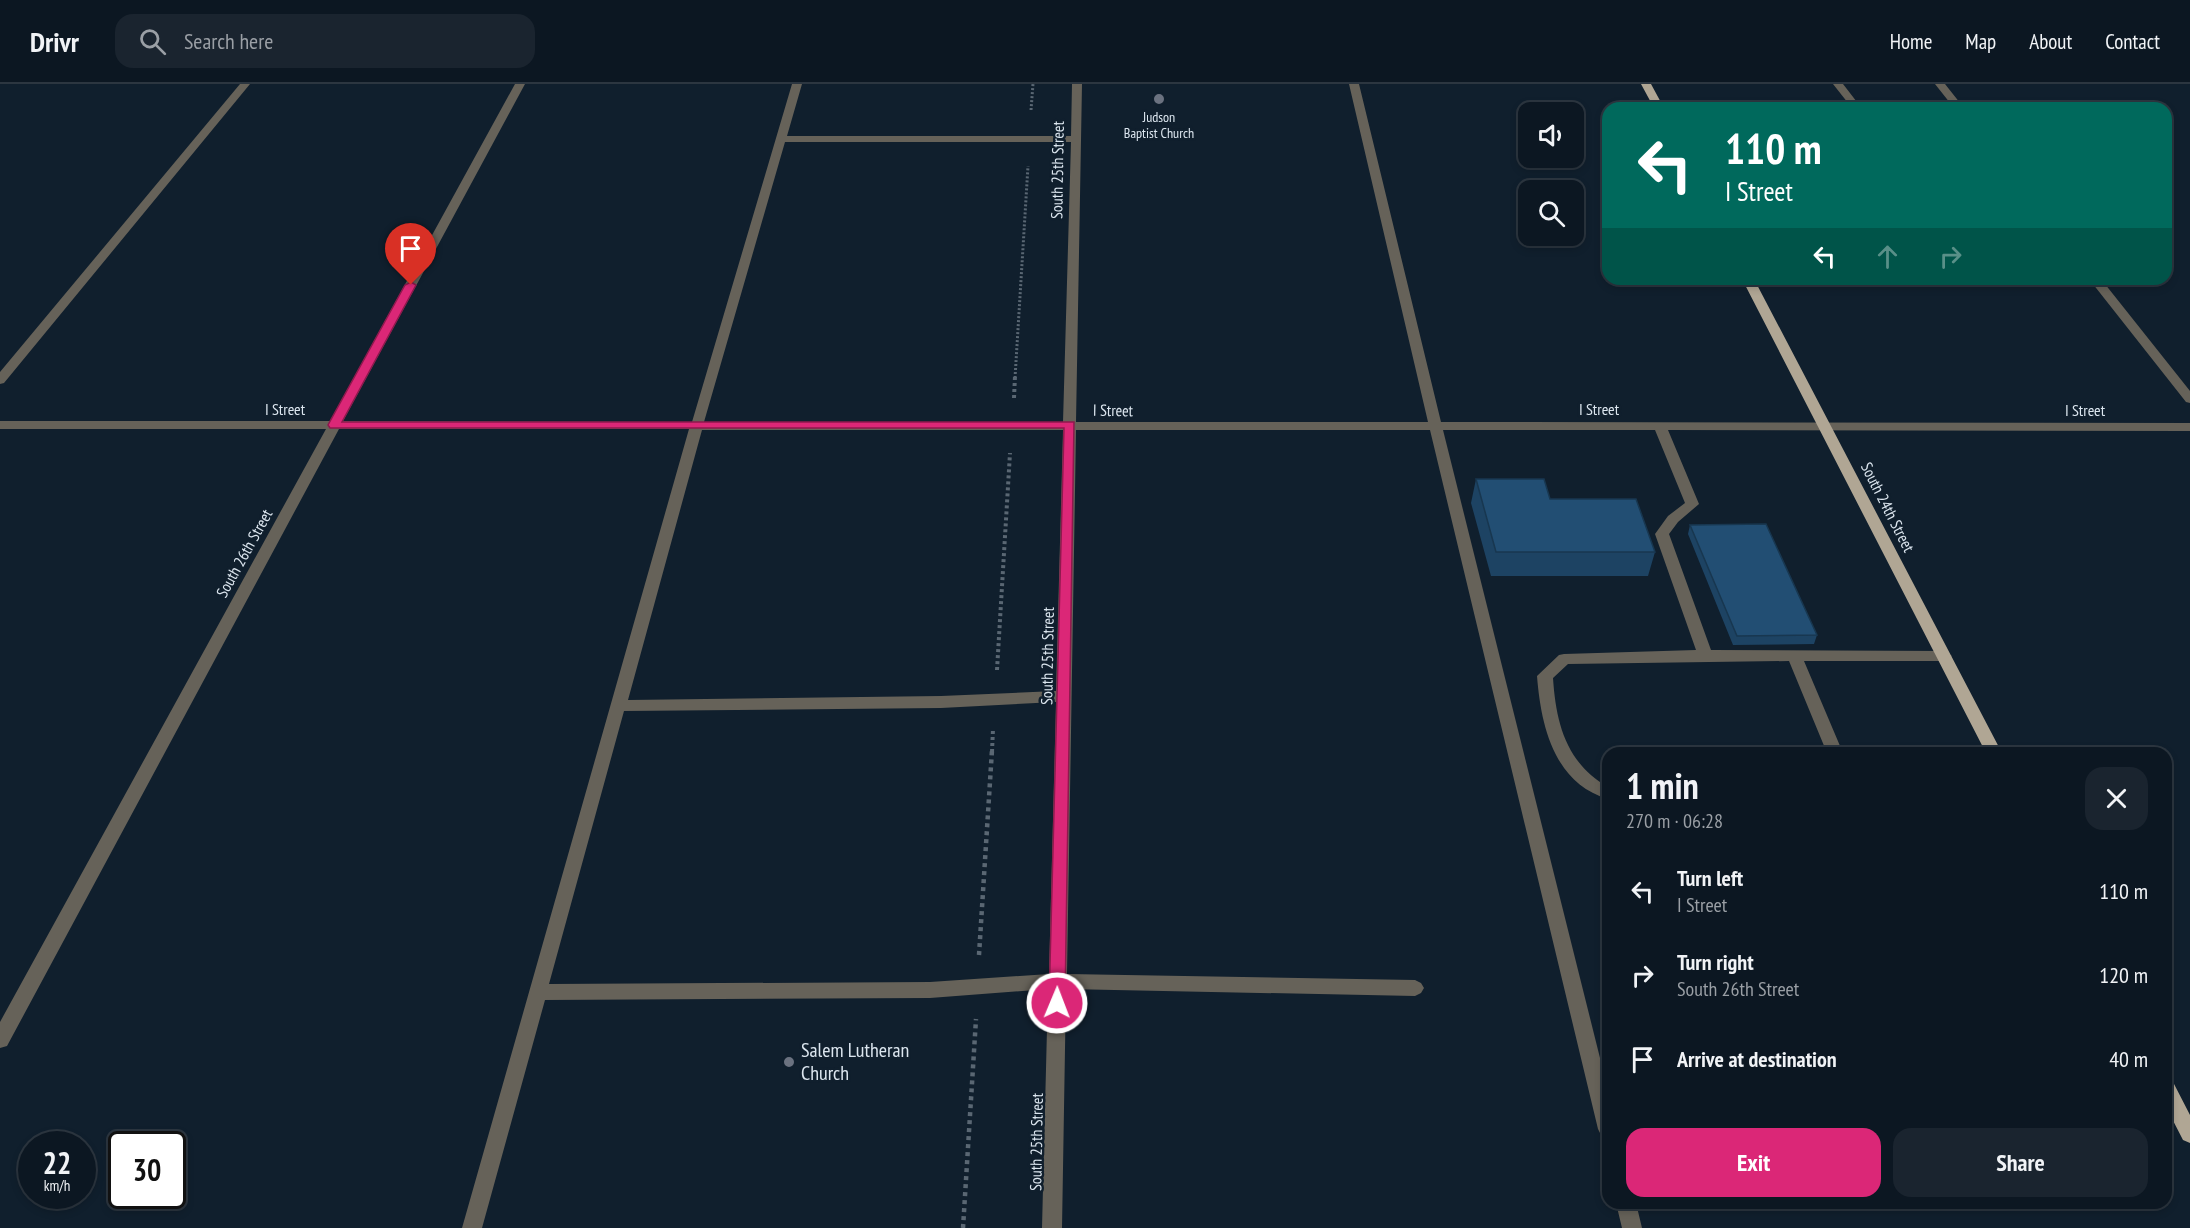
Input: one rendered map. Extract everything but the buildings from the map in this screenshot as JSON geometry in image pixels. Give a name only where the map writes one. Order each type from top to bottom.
[{"type":"main road","points":[[1646,84],[1656,102]]},
{"type":"main road","name":"South 24th Street","points":[[1751,285],[1991,747]]},
{"type":"main road","points":[[2172,1100],[2190,1134]]},
{"type":"street","points":[[0,380],[245,84]]},
{"type":"street","name":"South 26th Street","points":[[0,1040],[520,84]]},
{"type":"street","points":[[472,1228],[697,425],[797,84]]},
{"type":"street","name":"South 25th Street","points":[[1052,1228],[1077,84]]},
{"type":"street","points":[[1354,84],[1602,1106]]},
{"type":"street","points":[[1838,84],[1851,102]]},
{"type":"street","points":[[1940,84],[1954,102]]},
{"type":"street","points":[[781,139],[1075,139]]},
{"type":"street","points":[[2100,285],[2190,399]]},
{"type":"street","name":"I Street","points":[[0,425],[2190,426]]},
{"type":"street","points":[[1659,425],[1692,504],[1673,519],[1662,534],[1705,655]]},
{"type":"street","points":[[1602,789],[1579,775],[1558,747],[1547,706],[1545,676],[1564,659],[1705,655],[1944,656]]},
{"type":"street","points":[[1794,655],[1832,747]]},
{"type":"street","points":[[618,706],[940,702],[1064,696]]},
{"type":"street","points":[[538,992],[918,990],[1058,981],[1415,988]]},
{"type":"street","points":[[1627,1209],[1632,1228]]},
{"type":"path","points":[[963,1228],[1033,84]]},
{"type":"place","name":"Judson Baptist Church","points":[[1159,99]]},
{"type":"place","name":"Salem Lutheran Church","points":[[789,1062]]},
{"type":"route","points":[[411,285],[334,425],[1070,425],[1057,1003]]}]
